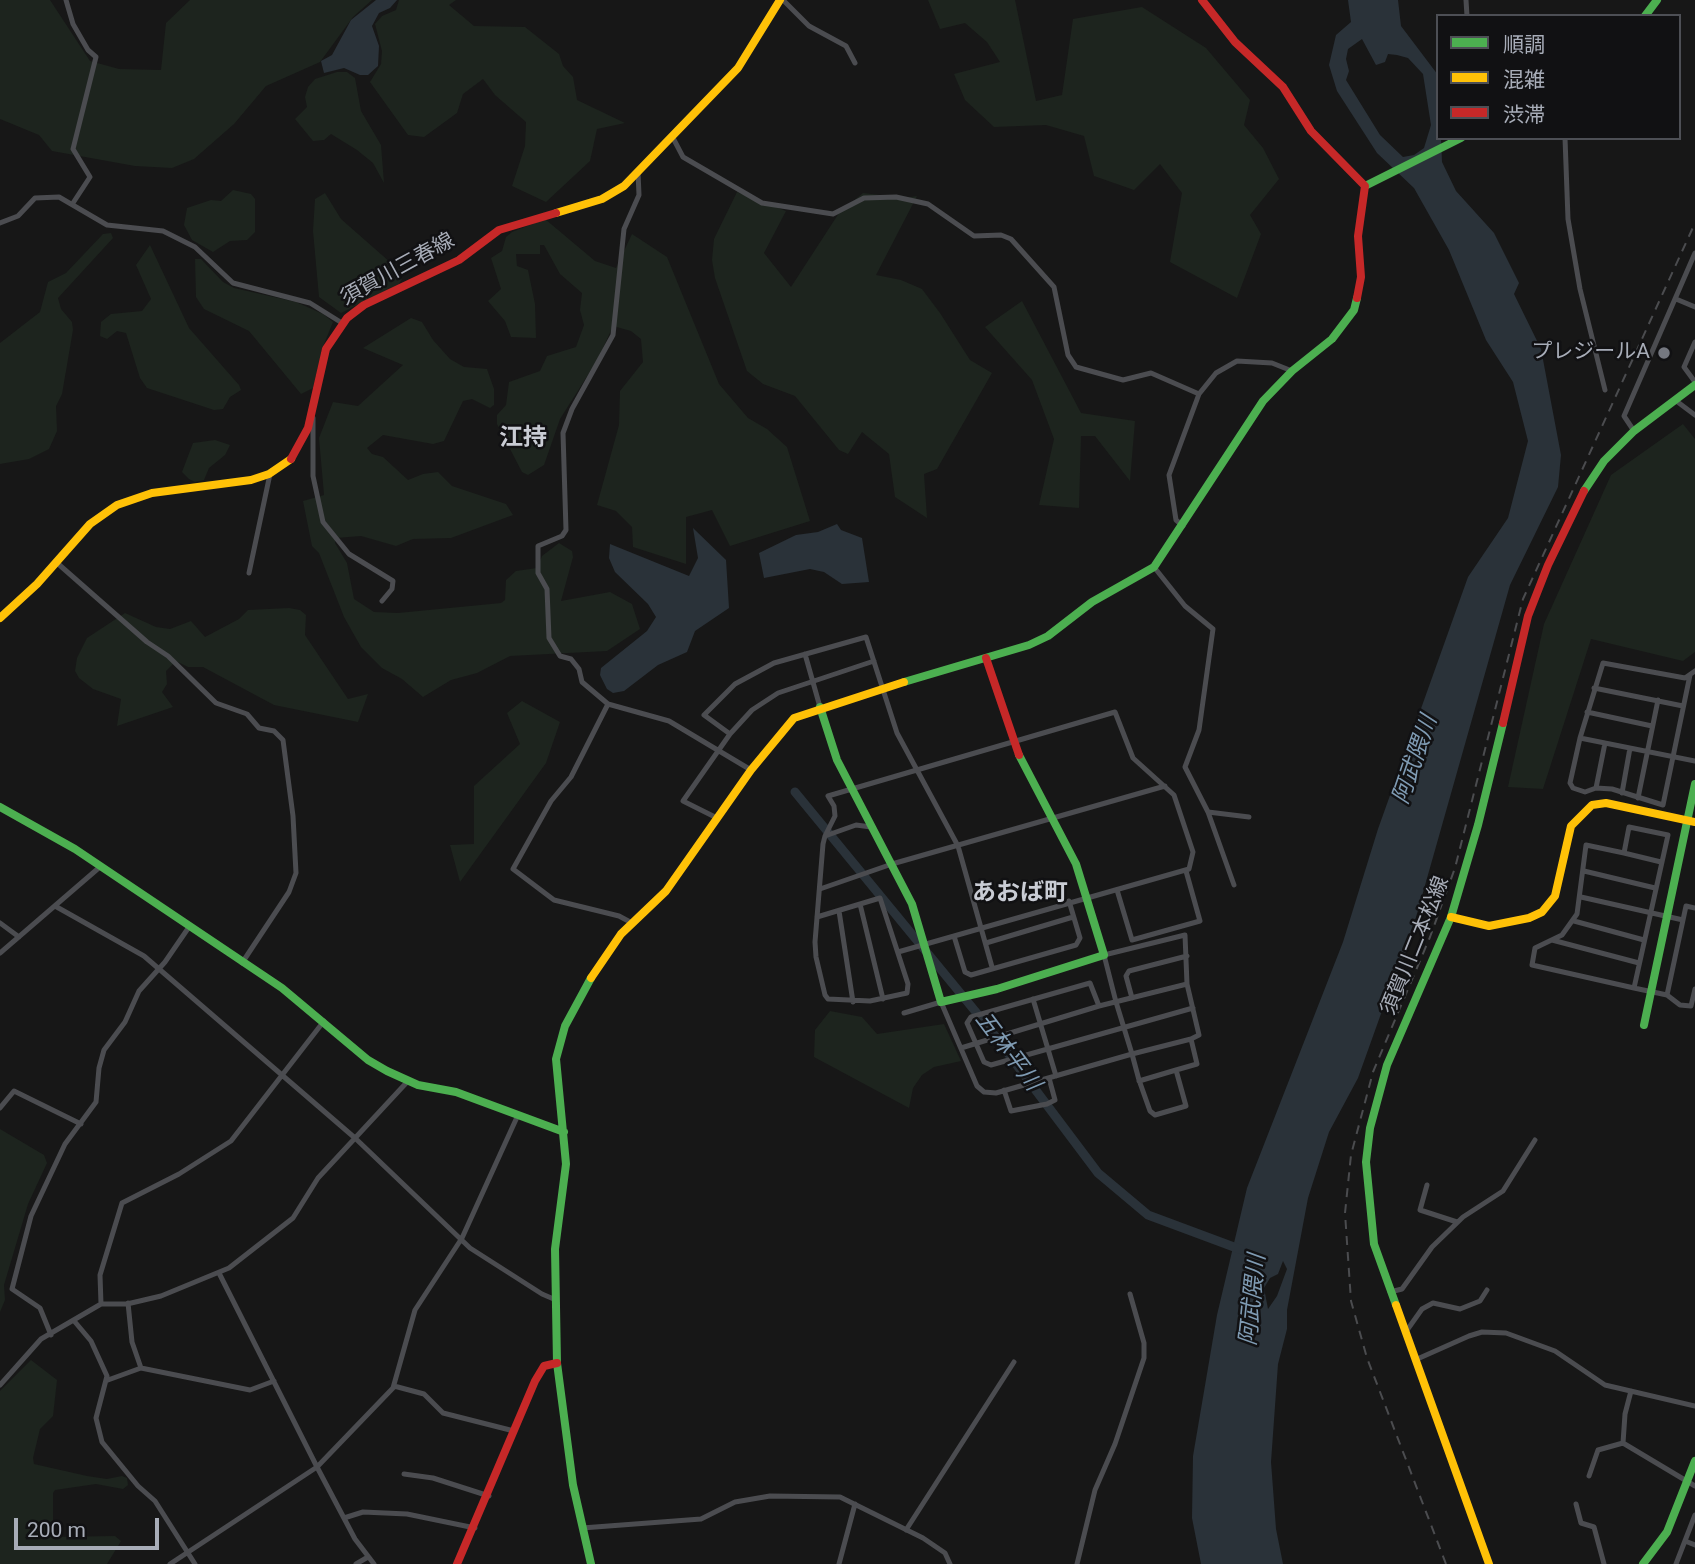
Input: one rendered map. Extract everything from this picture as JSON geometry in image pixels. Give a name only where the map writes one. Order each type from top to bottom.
[{"type":"street","points":[[66,0],[73,24],[88,50],[96,57],[74,149],[90,177],[73,203]]},
{"type":"street","points":[[782,0],[809,26],[846,46],[855,63]]},
{"type":"street","name":"須賀川三春線","points":[[0,618],[26,596],[90,524],[124,502],[152,493],[239,483],[270,474],[289,462],[298,451],[310,416],[323,358],[342,323],[364,305],[459,260],[499,230],[602,199],[624,186],[747,57],[782,0]]},
{"type":"street","points":[[1202,0],[1235,42],[1283,87],[1311,131],[1365,186]]},
{"type":"street","points":[[672,136],[682,157],[762,203],[833,214],[845,211],[864,198],[896,197],[928,204],[974,236],[996,234],[1011,239],[1054,287],[1068,355],[1076,367],[1123,380],[1151,373],[1199,394]]},
{"type":"street","points":[[1365,186],[1457,140]]},
{"type":"street","points":[[1565,140],[1568,219],[1580,289],[1605,390]]},
{"type":"street","points":[[638,172],[639,195],[624,229],[613,335],[572,409],[563,433],[566,530],[562,536],[538,546],[538,573],[547,589],[551,644],[560,656],[571,659],[579,669],[582,682],[608,704],[668,722],[751,770]]},
{"type":"street","points":[[591,1564],[582,1528],[557,1363],[555,1249],[566,1175],[564,1132],[556,1072],[558,1042],[597,967],[632,923],[666,891],[751,770],[794,718],[820,706],[986,658],[1048,636],[1092,602],[1154,567],[1263,401],[1292,371],[1332,339],[1354,310],[1360,289],[1358,236],[1365,186]]},
{"type":"street","points":[[0,223],[18,216],[38,196],[59,197],[107,225],[163,231],[195,247],[233,283],[310,303],[342,323]]},
{"type":"street","points":[[1634,432],[1624,416],[1695,253]]},
{"type":"street","points":[[1676,299],[1695,307]]},
{"type":"street","points":[[1695,342],[1684,367],[1695,383]]},
{"type":"street","points":[[1183,526],[1176,520],[1169,475],[1199,394],[1216,373],[1237,361],[1272,363],[1292,371]]},
{"type":"street","name":"須賀川二本松線","points":[[1489,1564],[1390,1292],[1371,1226],[1366,1162],[1370,1128],[1387,1065],[1451,917],[1478,825],[1528,616],[1548,565],[1591,478],[1634,432],[1695,383]]},
{"type":"street","points":[[1675,400],[1695,415]]},
{"type":"street","points":[[310,416],[314,425],[313,476],[323,522],[349,554],[392,579],[393,586],[382,601]]},
{"type":"street","points":[[249,573],[270,474]]},
{"type":"street","points":[[56,562],[147,642],[168,656],[216,703],[247,714],[259,728],[274,731],[283,740],[293,816],[296,873],[289,892],[242,963]]},
{"type":"street","points":[[1154,567],[1185,606],[1213,629],[1199,730],[1185,763],[1209,812],[1234,885]]},
{"type":"street","points":[[730,734],[704,715],[735,684],[756,670],[866,637],[897,733],[958,846],[992,967]]},
{"type":"street","points":[[805,654],[837,761],[912,904],[940,1002],[979,1088],[990,1093],[1004,1090],[1191,1039],[1200,1034],[1187,984],[1185,935],[1104,955],[996,989],[940,1002],[904,1013]]},
{"type":"street","points":[[986,658],[1012,742],[1076,864],[1139,1081],[1150,1111],[1156,1115],[1185,1108],[1176,1070]]},
{"type":"street","points":[[718,818],[683,801],[730,734],[759,704],[813,681],[873,661]]},
{"type":"street","points":[[1603,663],[1685,678],[1692,673],[1663,804],[1596,788],[1584,792],[1573,788],[1570,783],[1580,738],[1603,663]]},
{"type":"street","points":[[1594,688],[1683,706]]},
{"type":"street","points":[[1637,798],[1658,700]]},
{"type":"street","points":[[608,704],[571,778],[551,801],[513,869],[554,900],[619,916],[632,923]]},
{"type":"street","points":[[817,917],[880,898],[908,992],[883,999],[853,1002],[828,999],[825,995],[815,949],[817,917],[825,836],[835,817],[834,806],[828,796],[1115,712],[1133,758],[1174,795],[1193,852],[1193,864],[1186,871],[1069,901],[898,952]]},
{"type":"street","points":[[1587,712],[1652,726]]},
{"type":"street","points":[[1580,738],[1695,761]]},
{"type":"street","points":[[1596,788],[1605,743]]},
{"type":"street","points":[[1622,793],[1630,748]]},
{"type":"street","points":[[1644,1025],[1691,821],[1695,784]]},
{"type":"street","points":[[820,890],[892,864],[1165,786]]},
{"type":"street","points":[[1451,917],[1489,926],[1529,918],[1542,912],[1555,895],[1571,826],[1581,813],[1592,805],[1606,803],[1691,821]]},
{"type":"street","points":[[0,807],[101,866],[282,988],[368,1060],[408,1081],[456,1092],[564,1132]]},
{"type":"street","points":[[1209,812],[1250,817]]},
{"type":"street","points":[[825,836],[856,825],[871,827]]},
{"type":"street","points":[[1623,853],[1629,827],[1668,835],[1634,988]]},
{"type":"street","points":[[1661,862],[1586,845],[1581,897],[1574,921],[1552,940],[1535,948],[1532,965],[1667,995],[1680,1004],[1691,1006],[1695,989]]},
{"type":"street","points":[[0,953],[101,866]]},
{"type":"street","points":[[1117,890],[1132,940],[1200,921],[1186,871]]},
{"type":"street","points":[[1584,871],[1655,888]]},
{"type":"street","points":[[1581,897],[1683,920]]},
{"type":"street","points":[[954,936],[965,972],[971,975],[1076,944],[1080,938],[1069,901]]},
{"type":"street","points":[[860,905],[883,999]]},
{"type":"street","points":[[55,906],[135,950],[160,969],[355,1138],[479,1255],[556,1300]]},
{"type":"street","points":[[1667,995],[1686,906],[1695,908]]},
{"type":"street","points":[[839,911],[853,1002]]},
{"type":"street","points":[[986,943],[1073,918]]},
{"type":"street","points":[[1574,921],[1644,940]]},
{"type":"street","points":[[0,923],[19,937]]},
{"type":"street","points":[[51,1335],[42,1310],[13,1292],[12,1287],[31,1216],[65,1144],[98,1097],[99,1068],[104,1050],[125,1022],[139,991],[160,969],[189,927]]},
{"type":"street","points":[[1552,940],[1639,963]]},
{"type":"street","points":[[1132,998],[1126,976],[1129,971],[1187,956]]},
{"type":"street","points":[[1099,1006],[1090,983],[971,1017],[967,1023],[984,1062],[991,1065],[1194,1008]]},
{"type":"street","points":[[961,1048],[1099,1006],[1187,984]]},
{"type":"street","points":[[1004,1090],[1012,1111],[1055,1100],[1047,1050],[1033,999]]},
{"type":"street","points":[[101,1304],[100,1275],[122,1203],[163,1183],[227,1144],[280,1073],[324,1021]]},
{"type":"street","points":[[1139,1081],[1197,1064],[1191,1039]]},
{"type":"street","points":[[0,1385],[24,1361],[37,1343],[101,1304],[128,1303],[161,1296],[219,1273],[293,1218],[318,1178],[408,1081]]},
{"type":"street","points":[[0,1108],[14,1091],[80,1124]]},
{"type":"street","points":[[170,1564],[187,1550],[317,1467],[394,1386],[415,1310],[462,1238],[518,1115]]},
{"type":"street","points":[[1390,1292],[1402,1289],[1432,1247],[1457,1222],[1503,1191],[1535,1140]]},
{"type":"street","points":[[1427,1185],[1420,1210],[1457,1222]]},
{"type":"street","points":[[219,1273],[344,1518],[374,1564]]},
{"type":"street","points":[[1405,1333],[1422,1309],[1433,1303],[1461,1309],[1480,1301],[1487,1290]]},
{"type":"street","points":[[1077,1564],[1095,1490],[1115,1444],[1144,1358],[1144,1343],[1130,1294]]},
{"type":"street","points":[[128,1303],[132,1342],[141,1368]]},
{"type":"street","points":[[75,1322],[91,1341],[108,1380],[96,1418],[102,1442],[138,1486],[155,1501],[195,1564]]},
{"type":"street","points":[[1415,1360],[1482,1332],[1506,1333],[1555,1351],[1605,1385],[1695,1406]]},
{"type":"street","points":[[906,1530],[1014,1362]]},
{"type":"street","points":[[457,1564],[489,1496],[541,1371],[550,1363],[557,1363]]},
{"type":"street","points":[[108,1380],[141,1368],[250,1390],[274,1381]]},
{"type":"street","points":[[394,1386],[424,1394],[443,1413],[514,1431]]},
{"type":"street","points":[[1623,1443],[1625,1414],[1631,1391]]},
{"type":"street","points":[[1589,1476],[1598,1450],[1623,1443],[1691,1484]]},
{"type":"street","points":[[1643,1564],[1667,1532],[1691,1484],[1695,1461]]},
{"type":"street","points":[[404,1474],[433,1478],[489,1496]]},
{"type":"street","points":[[582,1528],[701,1519],[735,1502],[770,1496],[836,1497],[855,1504],[942,1550],[950,1564]]},
{"type":"street","points":[[839,1564],[855,1504]]},
{"type":"street","points":[[1576,1504],[1581,1524],[1594,1527],[1604,1564]]},
{"type":"street","points":[[344,1518],[363,1512],[407,1514],[475,1528]]},
{"type":"street","points":[[1676,1564],[1695,1515]]},
{"type":"street","points":[[1685,1541],[1695,1545]]},
{"type":"street","points":[[356,1564],[368,1557]]},
{"type":"shaded area","points":[[0,0],[50,0],[90,61],[119,69],[161,70],[166,23],[190,0],[372,0],[353,17],[320,62],[266,86],[234,124],[194,159],[172,168],[135,166],[52,151],[39,135],[0,119]]},
{"type":"shaded area","points":[[399,0],[456,0],[449,5],[474,26],[525,27],[559,54],[563,66],[573,77],[577,100],[625,123],[597,129],[590,161],[546,202],[512,186],[525,146],[526,122],[495,95],[483,79],[463,94],[457,113],[424,137],[408,135],[370,82],[381,64],[382,51],[375,24],[382,16],[396,10]]},
{"type":"shaded area","points":[[928,0],[1015,0],[1036,101],[1062,95],[1073,19],[1142,7],[1206,48],[1250,100],[1244,125],[1263,148],[1279,179],[1250,215],[1261,234],[1237,298],[1170,262],[1182,193],[1160,164],[1134,190],[1094,176],[1084,136],[1046,125],[994,127],[965,100],[954,74],[1000,62],[987,42],[965,23],[940,29]]},
{"type":"shaded area","points":[[337,72],[347,72],[355,78],[361,111],[381,145],[384,183],[373,163],[357,150],[331,134],[324,140],[313,141],[295,119],[307,107],[305,97],[308,87],[315,79]]},
{"type":"shaded area","points":[[233,190],[251,194],[255,199],[255,232],[247,240],[230,241],[213,252],[192,240],[184,225],[187,208],[211,200],[221,201]]},
{"type":"shaded area","points":[[737,192],[786,211],[764,253],[791,287],[839,213],[863,193],[905,198],[917,196],[876,275],[901,280],[922,289],[970,360],[992,373],[937,469],[924,474],[927,518],[895,497],[889,454],[862,432],[848,454],[839,450],[795,396],[763,384],[747,371],[715,278],[712,260],[714,239]]},
{"type":"shaded area","points":[[325,193],[341,219],[399,270],[402,279],[399,284],[341,313],[319,297],[313,231],[315,199]]},
{"type":"shaded area","points":[[545,219],[595,261],[616,268],[632,234],[667,257],[719,384],[748,418],[767,429],[787,447],[810,521],[730,546],[712,510],[686,517],[686,564],[633,547],[632,527],[616,511],[597,505],[619,425],[620,391],[643,362],[641,339],[631,331],[613,326],[598,359],[560,419],[544,465],[528,475],[522,472],[497,424],[497,415],[506,405],[509,382],[540,371],[547,356],[576,347],[584,325],[580,310],[582,293],[560,274],[544,245],[540,245],[540,254],[516,254],[517,266],[528,270],[535,304],[536,338],[511,337],[505,321],[488,301],[501,289],[491,258],[502,251],[506,237],[512,232]]},
{"type":"shaded area","points":[[111,233],[113,238],[58,298],[61,309],[72,322],[73,330],[62,394],[56,406],[57,431],[49,449],[29,459],[0,464],[0,343],[40,312],[48,282],[66,273],[103,234]]},
{"type":"shaded area","points":[[150,245],[189,328],[239,385],[241,390],[230,397],[223,409],[214,410],[147,388],[140,378],[126,333],[117,331],[107,339],[100,336],[101,322],[111,314],[142,311],[151,299],[136,265]]},
{"type":"shaded area","points":[[195,259],[201,259],[223,282],[234,288],[296,302],[323,314],[333,322],[322,349],[313,388],[301,394],[249,331],[204,309],[196,297]]},
{"type":"shaded area","points":[[1022,301],[1081,413],[1135,421],[1130,481],[1095,436],[1081,436],[1079,508],[1039,505],[1054,439],[1032,380],[985,327]]},
{"type":"shaded area","points":[[411,318],[422,322],[450,359],[464,367],[487,369],[494,389],[494,405],[490,408],[472,399],[463,401],[444,441],[433,444],[383,435],[367,448],[372,454],[383,457],[408,480],[438,472],[452,486],[506,504],[513,515],[451,538],[413,539],[396,546],[361,536],[336,538],[335,543],[347,563],[354,599],[374,612],[398,613],[501,603],[505,600],[506,580],[516,571],[537,568],[542,556],[559,543],[572,551],[573,557],[561,601],[610,592],[632,604],[640,629],[607,651],[510,656],[477,673],[451,680],[423,697],[402,679],[382,668],[361,647],[344,617],[319,553],[312,546],[303,501],[324,495],[319,438],[333,402],[358,406],[403,365],[363,348]]},
{"type":"shaded area","points":[[1683,424],[1695,439],[1695,652],[1683,661],[1591,639],[1543,789],[1508,787],[1544,624],[1611,475]]},
{"type":"shaded area","points":[[215,440],[230,445],[225,455],[209,468],[204,480],[195,482],[189,479],[182,472],[193,443]]},
{"type":"shaded area","points":[[248,610],[300,610],[306,615],[305,635],[348,699],[368,694],[358,722],[274,705],[203,667],[188,667],[176,661],[166,671],[167,684],[162,692],[173,707],[117,726],[121,699],[93,689],[79,678],[75,671],[77,658],[87,638],[125,613],[156,627],[170,629],[191,621],[205,637],[239,619]]},
{"type":"shaded area","points":[[522,701],[560,722],[546,763],[460,882],[450,845],[474,844],[474,786],[520,744],[507,713]]},
{"type":"shaded area","points":[[830,1011],[862,1017],[877,1034],[944,1024],[961,1061],[934,1067],[922,1075],[913,1088],[909,1108],[814,1057],[815,1030]]},
{"type":"shaded area","points":[[0,1129],[44,1155],[47,1163],[28,1204],[4,1285],[5,1300],[0,1312]]},
{"type":"shaded area","points":[[31,1360],[57,1380],[53,1416],[40,1429],[34,1464],[87,1476],[127,1478],[128,1485],[123,1489],[96,1484],[55,1490],[53,1493],[53,1537],[115,1536],[121,1541],[107,1564],[0,1564],[0,1391]]},
{"type":"water","points":[[376,0],[397,0],[390,8],[379,13],[372,26],[379,46],[378,66],[368,75],[360,75],[344,68],[324,73],[321,61],[332,55],[351,20]]},
{"type":"water","name":"阿武隈川","points":[[1348,0],[1398,0],[1401,26],[1436,72],[1436,140],[1441,140],[1442,162],[1456,191],[1494,233],[1519,283],[1514,294],[1541,349],[1561,455],[1558,487],[1510,585],[1405,956],[1392,983],[1358,1078],[1329,1132],[1308,1198],[1287,1310],[1287,1329],[1278,1364],[1271,1462],[1276,1529],[1283,1564],[1201,1564],[1192,1518],[1193,1456],[1217,1315],[1247,1188],[1343,942],[1378,829],[1468,577],[1508,518],[1528,441],[1513,382],[1486,340],[1449,250],[1414,188],[1377,153],[1337,91],[1329,65],[1336,35],[1351,22]],"holes":[[[1362,39],[1376,65],[1385,62],[1388,54],[1397,55],[1408,58],[1423,74],[1431,125],[1424,148],[1414,155],[1403,157],[1380,135],[1346,80],[1349,71],[1346,59],[1348,49]],[[1283,1261],[1287,1269],[1277,1296],[1268,1309],[1264,1288],[1270,1278],[1278,1274]]]},
{"type":"water","points":[[837,524],[841,530],[862,538],[869,582],[842,584],[824,572],[810,569],[764,578],[759,553],[796,535],[818,532]]},
{"type":"water","points":[[693,528],[726,560],[729,608],[695,631],[687,652],[658,665],[624,691],[613,693],[607,689],[600,675],[601,668],[647,631],[656,617],[648,604],[615,572],[609,558],[610,544],[689,576],[698,558]]},
{"type":"waterway","name":"五林平川","points":[[795,792],[989,1028],[1098,1173],[1148,1215],[1242,1250]]},
{"type":"railway","points":[[1446,1564],[1367,1358],[1351,1301],[1345,1213],[1351,1155],[1373,1072],[1430,937],[1455,868],[1523,599],[1695,223]]},
{"type":"traffic: fast","points":[[1646,14],[1657,0]]},
{"type":"traffic: fast","points":[[1365,186],[1457,140]]},
{"type":"traffic: fast","points":[[904,682],[1029,645],[1048,636],[1092,602],[1154,567],[1263,401],[1292,371],[1332,339],[1354,310],[1357,298]]},
{"type":"traffic: fast","points":[[1584,491],[1604,461],[1634,431],[1695,385]]},
{"type":"traffic: fast","points":[[820,707],[837,760],[912,904],[941,1002],[997,989],[1104,955],[1076,864],[1019,755]]},
{"type":"traffic: fast","points":[[1396,1305],[1374,1244],[1366,1162],[1370,1128],[1387,1065],[1451,917],[1478,825],[1503,723]]},
{"type":"traffic: fast","points":[[1644,1025],[1695,784]]},
{"type":"traffic: fast","points":[[0,807],[75,849],[282,988],[368,1060],[387,1071],[418,1085],[456,1092],[564,1132]]},
{"type":"traffic: fast","points":[[591,978],[565,1026],[556,1059],[566,1164],[555,1249],[557,1363],[573,1485],[591,1564]]},
{"type":"traffic: fast","points":[[1643,1564],[1667,1532],[1695,1461]]},
{"type":"traffic: slow","points":[[556,213],[602,199],[624,186],[738,68],[780,0]]},
{"type":"traffic: slow","points":[[0,618],[37,584],[90,524],[117,505],[152,493],[251,480],[269,474],[291,459]]},
{"type":"traffic: slow","points":[[591,978],[621,934],[666,891],[751,770],[794,718],[904,682]]},
{"type":"traffic: slow","points":[[1451,917],[1489,926],[1529,918],[1542,912],[1555,896],[1571,826],[1592,805],[1606,803],[1695,822]]},
{"type":"traffic: slow","points":[[1396,1305],[1489,1564]]},
{"type":"traffic: jam","points":[[1202,0],[1235,42],[1283,87],[1311,131],[1365,186],[1358,236],[1361,277],[1357,298]]},
{"type":"traffic: jam","points":[[291,459],[308,428],[326,349],[347,318],[364,305],[459,260],[499,230],[556,213]]},
{"type":"traffic: jam","points":[[1503,723],[1528,616],[1548,565],[1584,491]]},
{"type":"traffic: jam","points":[[986,658],[1019,755]]},
{"type":"traffic: jam","points":[[457,1564],[535,1381],[544,1366],[557,1363]]},
{"type":"place","name":"プレジールA","points":[[1664,353]]},
{"type":"district","name":"江持","points":[[523,439]]},
{"type":"district","name":"あおば町","points":[[1020,894]]}]
